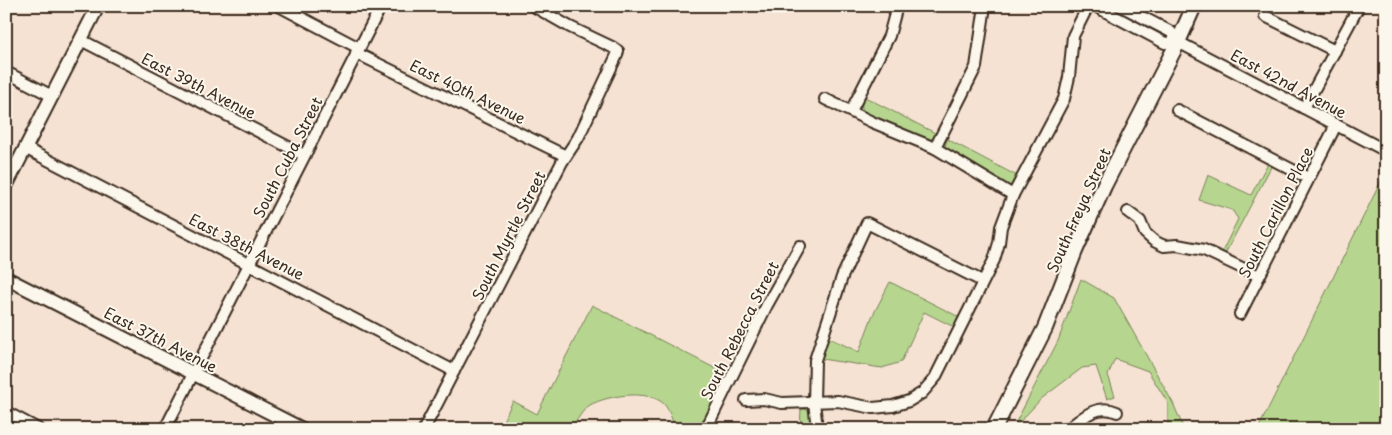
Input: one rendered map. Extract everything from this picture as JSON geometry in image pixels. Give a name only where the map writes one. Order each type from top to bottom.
[{"type":"main road","name":"South Freya Street","points":[[995,428],[1045,328],[1075,251],[1104,186],[1178,42],[1194,6]]},
{"type":"street","points":[[6,186],[98,6]]},
{"type":"street","name":"East 40th Avenue","points":[[279,6],[358,51],[566,156]]},
{"type":"street","name":"South Cuba Street","points":[[165,429],[381,6]]},
{"type":"street","name":"South Myrtle Street","points":[[424,429],[566,156],[578,138],[617,55],[618,51],[612,47],[570,28],[533,6]]},
{"type":"street","points":[[851,111],[889,36],[897,6]]},
{"type":"street","points":[[935,148],[976,68],[985,6]]},
{"type":"street","points":[[746,400],[764,399],[782,403],[838,401],[874,408],[893,406],[909,401],[922,393],[935,378],[994,260],[1003,221],[1013,195],[1064,99],[1069,77],[1073,36],[1088,6]]},
{"type":"street","points":[[1095,6],[1165,43],[1178,42]]},
{"type":"street","points":[[1121,6],[1171,32],[1178,42]]},
{"type":"street","points":[[1304,108],[1359,6]]},
{"type":"street","points":[[1266,16],[1335,51]]},
{"type":"street","name":"East 39th Avenue","points":[[80,40],[304,156]]},
{"type":"street","name":"East 42nd Avenue","points":[[1178,42],[1386,150]]},
{"type":"street","points":[[6,72],[52,96]]},
{"type":"street","points":[[825,99],[872,122],[935,148],[1013,195]]},
{"type":"street","points":[[1177,110],[1308,178]]},
{"type":"street","name":"South Carillon Place","points":[[1240,314],[1333,131],[1334,124]]},
{"type":"street","name":"East 38th Avenue","points":[[25,148],[454,371]]},
{"type":"street","points":[[1128,212],[1140,221],[1145,233],[1154,241],[1164,246],[1177,245],[1204,250],[1258,276]]},
{"type":"street","points":[[817,429],[814,402],[815,360],[845,268],[867,224],[982,281]]},
{"type":"street","name":"South Rebecca Street","points":[[706,429],[767,305],[800,246]]},
{"type":"street","name":"East 37th Avenue","points":[[6,278],[302,429]]},
{"type":"street","points":[[1068,429],[1093,411],[1103,408],[1117,412]]},
{"type":"street","points":[[6,412],[38,429]]},
{"type":"green space","points":[[865,97],[937,134],[935,138],[929,140],[866,114],[862,106]]},
{"type":"green space","points":[[947,139],[1019,177],[1012,187],[1007,186],[948,151],[945,147]]},
{"type":"green space","points":[[1268,163],[1272,165],[1225,254],[1222,252],[1238,219],[1232,210],[1199,200],[1208,175],[1251,195]]},
{"type":"green space","points":[[1386,171],[1386,429],[1258,429]]},
{"type":"green space","points":[[1081,279],[1114,298],[1173,403],[1184,429],[1166,429],[1168,423],[1168,403],[1148,371],[1115,359],[1108,375],[1115,396],[1107,399],[1096,366],[1082,368],[1041,399],[1017,425],[1016,422],[1058,341]]},
{"type":"green space","points":[[890,282],[961,318],[956,328],[924,312],[901,362],[882,368],[821,359],[827,337],[859,352],[872,317]]},
{"type":"green space","points":[[592,305],[728,375],[708,415],[694,429],[675,429],[664,404],[649,396],[639,395],[617,396],[590,405],[571,429],[505,429],[500,427],[513,401],[537,414]]},
{"type":"green space","points":[[801,409],[810,412],[816,429],[800,429]]}]
